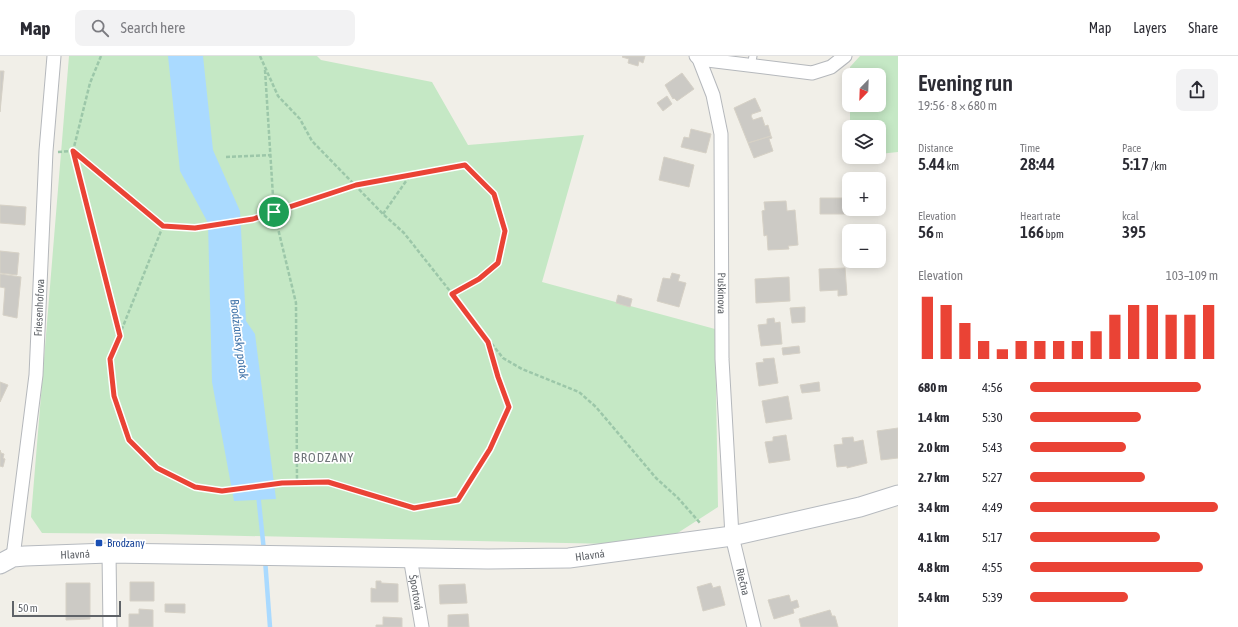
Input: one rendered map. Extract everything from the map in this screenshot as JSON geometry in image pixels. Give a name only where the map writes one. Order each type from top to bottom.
[{"type":"main road","name":"Hlavná","points":[[6,561],[109,553],[569,558],[724,537],[860,507],[898,495]]},
{"type":"street","name":"Friesenhofova","points":[[6,561],[36,375],[46,151],[54,56]]},
{"type":"street","points":[[697,57],[752,61],[812,73],[831,67],[845,56]]},
{"type":"street","name":"Puškinova","points":[[697,57],[713,95],[721,134],[724,537]]},
{"type":"street","name":"Riečna","points":[[724,537],[754,627]]},
{"type":"street","points":[[109,553],[110,627]]},
{"type":"street","name":"Športová","points":[[410,557],[422,627]]},
{"type":"path","points":[[100,56],[90,83],[73,151],[120,336]]},
{"type":"path","points":[[260,56],[278,96],[300,119],[312,141],[383,214],[404,233],[488,342],[503,358],[522,369],[579,392],[596,407],[656,478],[724,537]]},
{"type":"path","points":[[265,68],[274,212],[296,303],[298,482]]},
{"type":"path","points":[[46,151],[73,151],[163,226],[195,228],[253,219],[356,185],[465,165],[494,194],[505,231],[498,263],[479,279],[452,294]]},
{"type":"path","points":[[226,157],[271,155]]},
{"type":"path","points":[[383,214],[411,174]]},
{"type":"path","points":[[163,226],[110,359],[114,396],[129,440],[157,468],[195,487],[222,491],[282,483],[328,482],[414,508],[458,500],[490,449],[509,407],[498,377],[488,342]]},
{"type":"green space","points":[[69,56],[317,56],[321,60],[432,82],[468,145],[584,135],[542,282],[715,329],[718,507],[659,545],[159,534],[42,533],[31,517]]},
{"type":"green space","points":[[860,56],[898,56],[898,152],[886,153],[886,120],[850,120],[850,112],[886,112],[886,68],[850,67]]},
{"type":"water","points":[[168,56],[203,56],[213,150],[240,211],[246,321],[255,334],[276,499],[234,501],[212,382],[208,223],[180,171]]},
{"type":"building","points":[[645,56],[643,63],[639,61],[638,66],[628,63],[629,59],[622,57]]},
{"type":"building","points":[[0,71],[4,71],[0,112]]},
{"type":"building","points":[[682,73],[694,89],[677,101],[674,98],[673,99],[665,85]]},
{"type":"building","points":[[667,96],[672,104],[663,111],[657,103]]},
{"type":"building","points":[[755,98],[761,111],[752,114],[751,116],[753,120],[762,117],[765,126],[768,125],[771,136],[748,143],[734,108]]},
{"type":"building","points":[[691,129],[711,134],[706,153],[681,147],[684,137],[689,138]]},
{"type":"building","points":[[771,136],[772,138],[769,139],[773,151],[754,158],[748,143]]},
{"type":"building","points":[[664,157],[694,165],[689,187],[659,180]]},
{"type":"building","points":[[820,198],[842,198],[842,214],[820,214]]},
{"type":"building","points":[[786,201],[787,211],[795,210],[798,245],[788,246],[789,249],[768,250],[767,235],[764,236],[762,211],[765,210],[764,202]]},
{"type":"building","points":[[0,205],[26,207],[25,225],[0,223]]},
{"type":"building","points":[[0,251],[19,253],[17,275],[0,273]]},
{"type":"building","points":[[845,268],[847,295],[838,296],[838,290],[820,291],[819,269]]},
{"type":"building","points":[[672,273],[680,275],[678,281],[686,283],[679,307],[657,301],[663,278],[670,279]]},
{"type":"building","points":[[0,274],[21,277],[17,318],[3,315],[5,288],[0,287]]},
{"type":"building","points":[[789,277],[790,301],[756,303],[755,279]]},
{"type":"building","points":[[618,295],[632,299],[630,307],[616,303]]},
{"type":"building","points":[[805,307],[805,322],[792,323],[790,308]]},
{"type":"building","points":[[774,318],[775,323],[780,322],[782,344],[761,346],[758,325],[767,324],[767,319]]},
{"type":"building","points":[[799,346],[800,353],[783,355],[782,348]]},
{"type":"building","points":[[774,358],[778,383],[759,386],[756,363],[764,362],[763,359]]},
{"type":"building","points":[[0,382],[8,385],[0,402]]},
{"type":"building","points":[[819,382],[820,391],[802,393],[800,385]]},
{"type":"building","points":[[788,396],[792,419],[766,423],[762,401]]},
{"type":"building","points":[[898,428],[898,458],[881,460],[877,431]]},
{"type":"building","points":[[786,435],[790,460],[769,463],[765,442],[773,441],[773,437]]},
{"type":"building","points":[[853,437],[854,442],[863,440],[867,463],[847,468],[847,466],[837,467],[834,445],[843,444],[842,438]]},
{"type":"building","points":[[0,450],[1,453],[4,454],[3,458],[5,459],[3,467],[0,466]]},
{"type":"building","points":[[376,581],[381,581],[381,583],[398,584],[398,602],[371,602],[371,588],[376,589]]},
{"type":"building","points":[[130,582],[154,582],[154,601],[130,601]]},
{"type":"building","points":[[66,583],[90,583],[90,619],[66,620]]},
{"type":"building","points":[[711,583],[713,588],[720,586],[725,605],[703,611],[697,587]]},
{"type":"building","points":[[465,584],[467,603],[440,604],[439,585]]},
{"type":"building","points":[[789,595],[791,602],[797,600],[799,607],[793,609],[794,613],[774,619],[768,600]]},
{"type":"building","points":[[165,604],[185,604],[185,613],[165,612]]},
{"type":"building","points":[[139,609],[153,610],[153,627],[129,627],[129,614],[139,614]]},
{"type":"building","points":[[830,610],[832,616],[835,616],[838,627],[801,627],[799,619]]},
{"type":"building","points":[[468,614],[469,627],[448,627],[448,615]]},
{"type":"building","points":[[383,617],[402,618],[402,627],[376,627],[376,625],[383,625]]},
{"type":"waterway","name":"Brodziansky potok","points":[[258,493],[264,551]]},
{"type":"waterway","name":"Brodziansky potok","points":[[265,559],[270,627]]},
{"type":"place","name":"Brodzany","points":[[99,543]]},
{"type":"district","name":"BRODZANY","points":[[324,457]]},
{"type":"route","points":[[73,151],[163,226],[195,228],[253,219],[274,212],[356,185],[465,165],[494,194],[505,231],[498,263],[479,279],[452,294],[488,342],[498,377],[509,407],[490,449],[458,500],[414,508],[328,482],[282,483],[222,491],[195,487],[157,468],[129,440],[114,396],[110,359],[120,336],[73,151]]}]
